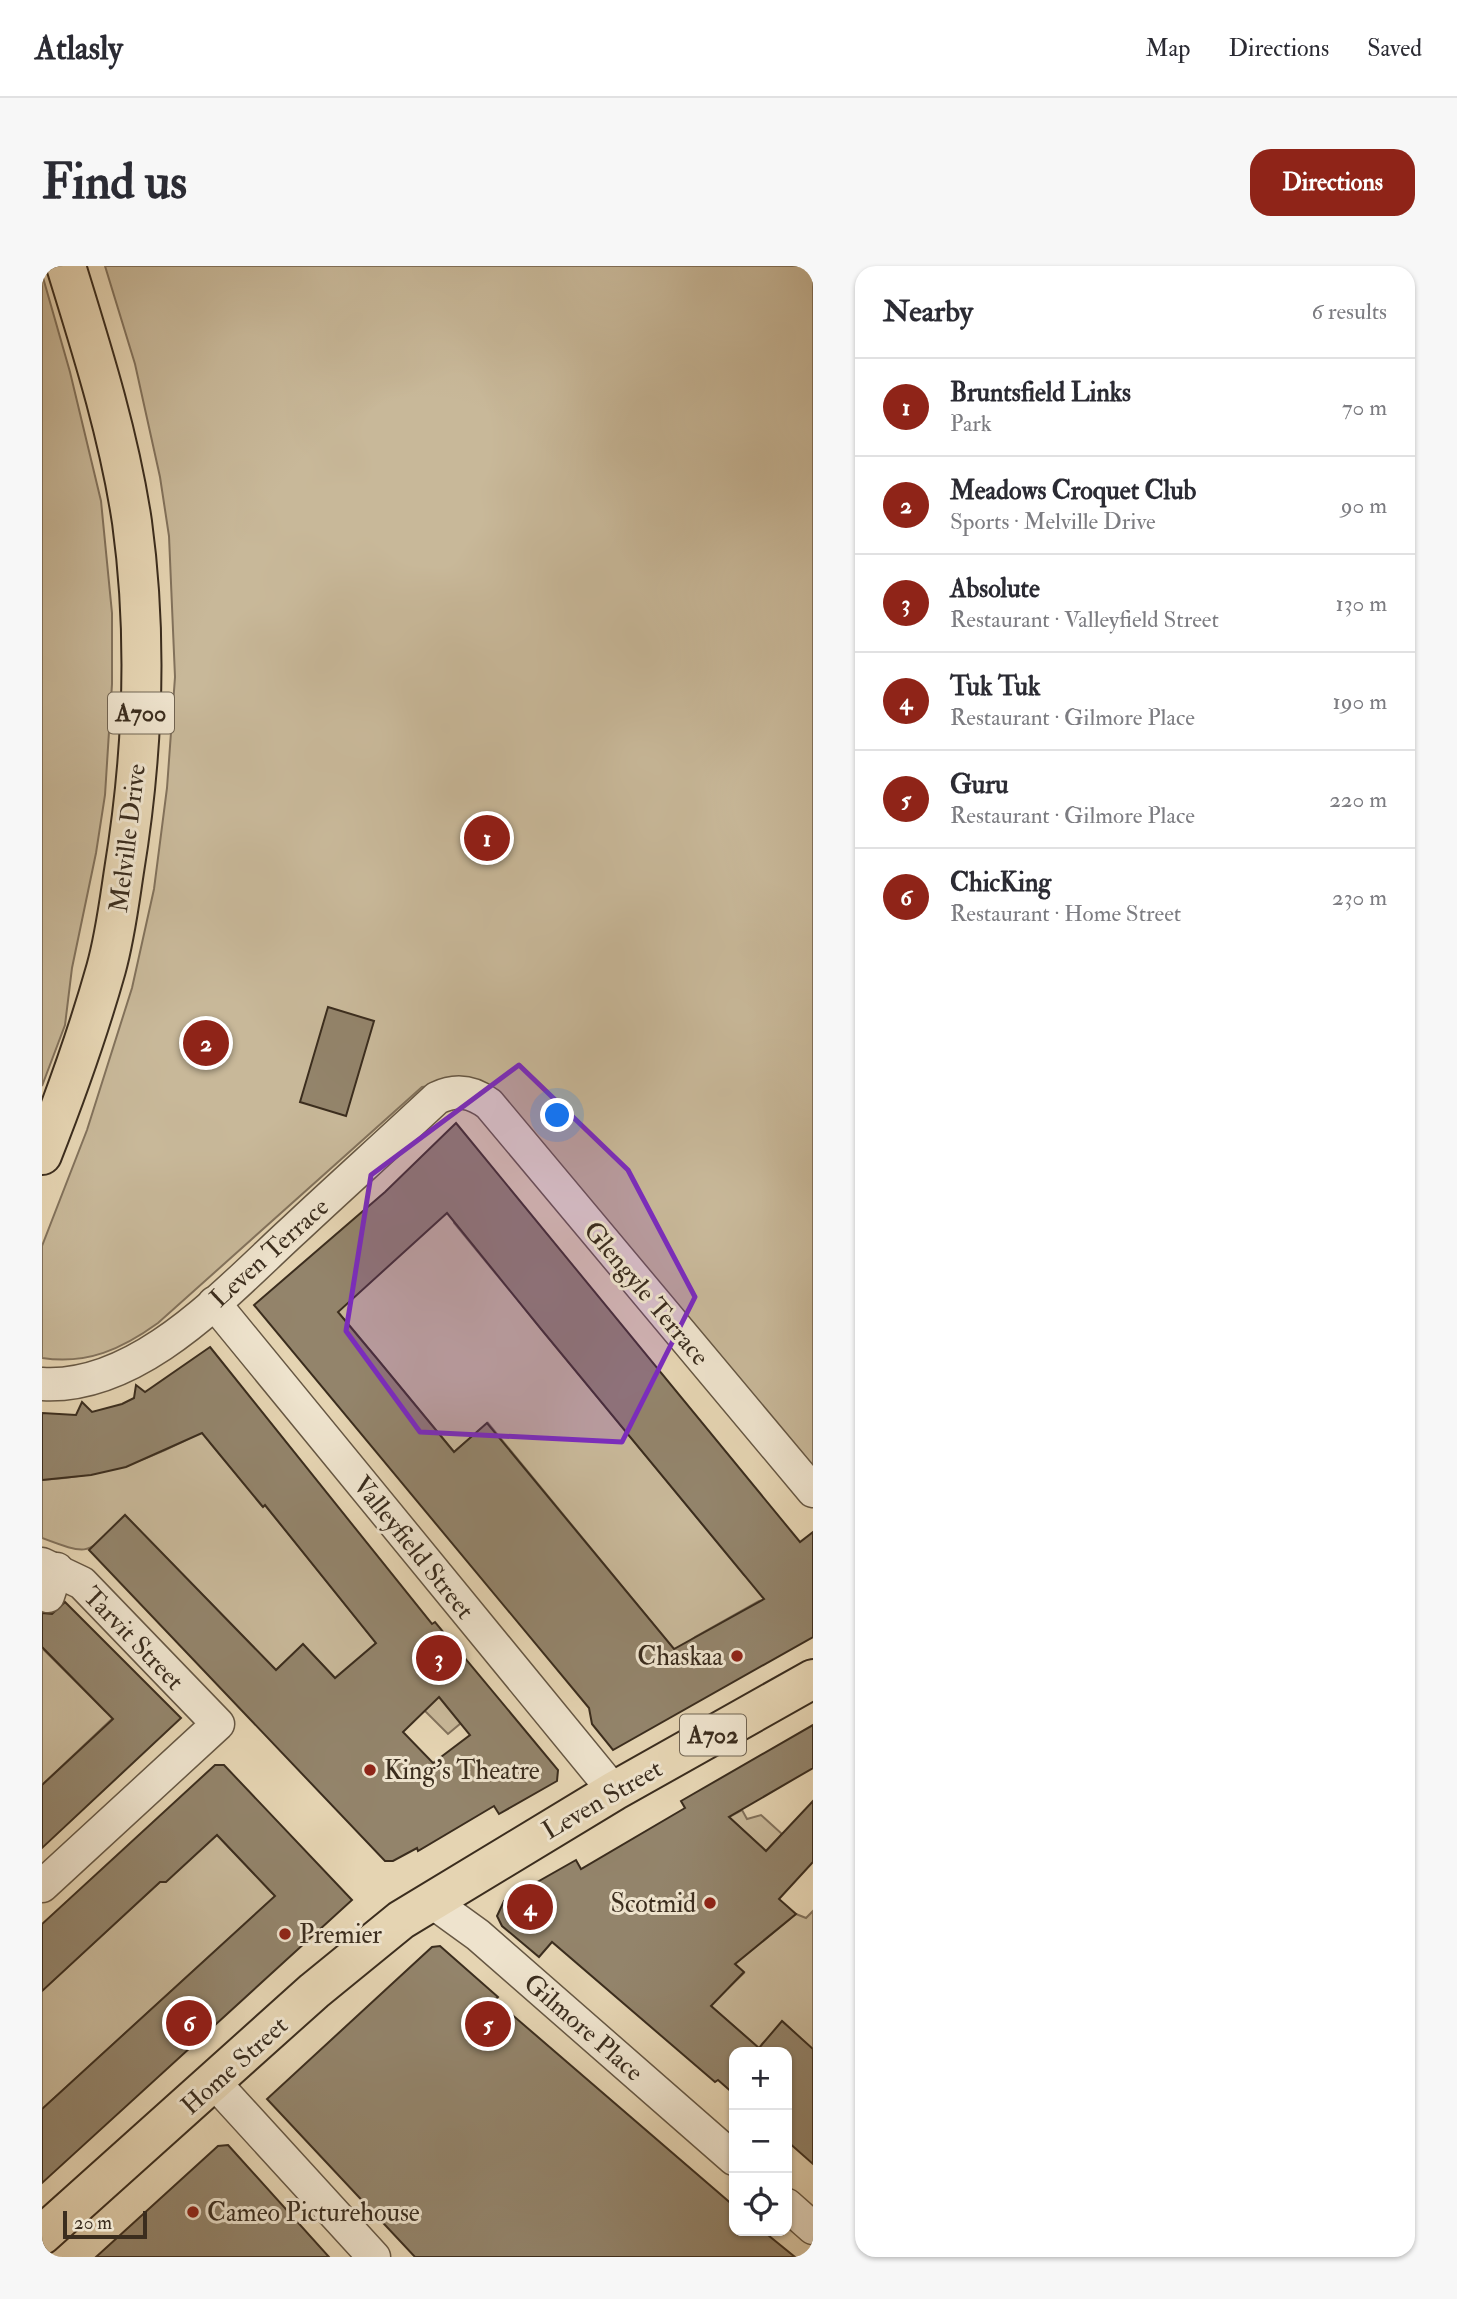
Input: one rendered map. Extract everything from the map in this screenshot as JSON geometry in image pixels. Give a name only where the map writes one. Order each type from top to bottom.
[{"type":"main road","name":"Melville Drive","points":[[42,1155],[76,1068],[116,927],[135,804],[143,692],[139,577],[131,519],[117,447],[66,266]]},
{"type":"main road","name":"Leven Street","points":[[430,1901],[614,1791],[813,1679]]},
{"type":"main road","name":"Home Street","points":[[42,2235],[346,1964],[430,1901]]},
{"type":"street","name":"Leven Terrace","points":[[42,1384],[79,1382],[120,1368],[170,1338],[214,1303],[437,1098],[459,1092],[479,1096]]},
{"type":"street","name":"Glengyle Terrace","points":[[479,1096],[813,1491]]},
{"type":"street","name":"Valleyfield Street","points":[[214,1303],[614,1791]]},
{"type":"street","name":"Tarvit Street","points":[[42,1886],[218,1724],[97,1598],[72,1576],[49,1576]]},
{"type":"street","name":"Gilmore Place","points":[[430,1901],[478,1935],[729,2155]]},
{"type":"street","points":[[214,2082],[373,2257]]},
{"type":"highlighted area","points":[[519,1065],[628,1170],[695,1297],[622,1442],[420,1432],[346,1331],[371,1175]]},
{"type":"shaded area","points":[[105,266],[813,266],[813,1468],[610,1224],[446,1084],[422,1087],[145,1332],[117,1347],[89,1357],[58,1360],[42,1358],[42,1246],[87,1130],[132,988],[154,889],[167,788],[175,677],[169,536],[160,477],[135,364]]},
{"type":"shaded area","points":[[42,274],[70,372],[101,501],[112,613],[112,684],[105,795],[96,853],[72,968],[65,1025],[42,1086]]},
{"type":"shaded area","points":[[455,1205],[454,1223],[744,1575],[782,1597],[759,1601],[695,1637],[677,1653],[488,1423],[454,1452],[344,1319],[336,1317],[341,1303]]},
{"type":"shaded area","points":[[204,1430],[211,1444],[262,1506],[265,1505],[389,1659],[401,1650],[461,1723],[448,1734],[404,1690],[335,1678],[303,1645],[276,1670],[125,1515],[89,1548],[81,1550],[42,1538],[42,1480],[85,1475],[126,1465],[166,1450]]},
{"type":"shaded area","points":[[42,1648],[105,1711],[116,1715],[42,1785]]},
{"type":"shaded area","points":[[742,1810],[747,1819],[761,1815],[782,1834],[766,1851],[729,1817]]},
{"type":"shaded area","points":[[217,1835],[272,1893],[278,1894],[42,2109],[42,1991],[160,1882]]},
{"type":"shaded area","points":[[813,1911],[813,2074],[792,2055],[792,2047],[790,2047],[799,2037],[783,2022],[762,2044],[765,2047],[747,2047],[752,2042],[710,2005],[744,1973],[735,1964],[796,1914],[806,1918]]},
{"type":"building","points":[[328,1007],[374,1021],[346,1116],[300,1102]]},
{"type":"building","points":[[456,1123],[800,1542],[813,1532],[813,1637],[613,1750],[592,1724],[589,1708],[254,1305],[385,1192]],"holes":[[[447,1213],[764,1599],[674,1649],[487,1423],[454,1452],[338,1312]]]},
{"type":"building","points":[[210,1347],[432,1624],[435,1622],[558,1770],[557,1781],[499,1814],[494,1806],[418,1851],[417,1848],[393,1861],[385,1861],[89,1550],[125,1515],[276,1670],[303,1644],[335,1678],[376,1643],[265,1505],[263,1507],[202,1433],[126,1467],[91,1475],[42,1480],[42,1413],[76,1415],[82,1402],[92,1412],[134,1398],[136,1385],[145,1392]],"holes":[[[439,1697],[470,1735],[433,1763],[403,1732]]]},
{"type":"building","points":[[65,1602],[181,1718],[42,1848],[42,1785],[113,1719],[42,1647],[42,1613],[52,1614]]},
{"type":"building","points":[[813,1725],[813,1768],[729,1817],[766,1851],[813,1801],[813,1862],[779,1899],[796,1914],[735,1964],[744,1972],[711,2006],[758,2047],[729,2047],[729,2090],[718,2080],[715,2082],[552,1942],[539,1957],[502,1926],[497,1916],[504,1901],[576,1860],[581,1869],[685,1808],[681,1801]]},
{"type":"building","points":[[215,1765],[224,1765],[352,1900],[42,2183],[42,2109],[275,1896],[217,1835],[166,1882],[160,1882],[42,1991],[42,1924]]},
{"type":"building","points":[[440,1946],[498,1997],[495,2000],[729,2202],[729,2236],[769,2236],[795,2257],[415,2257],[267,2099],[432,1947]]},
{"type":"building","points":[[782,2021],[813,2049],[813,2164],[792,2145],[792,2047],[760,2047]]},
{"type":"building","points":[[228,2145],[329,2257],[96,2257],[218,2146]]},
{"type":"place","name":"Bruntsfield Links","points":[[487,838]]},
{"type":"place","name":"Meadows Croquet Club","points":[[206,1043]]},
{"type":"place","name":"Chaskaa","points":[[737,1656]]},
{"type":"place","name":"Absolute","points":[[439,1658]]},
{"type":"place","name":"King's Theatre","points":[[370,1770]]},
{"type":"place","name":"Scotmid","points":[[710,1903]]},
{"type":"place","name":"Tuk Tuk","points":[[530,1907]]},
{"type":"place","name":"Premier","points":[[285,1934]]},
{"type":"place","name":"ChicKing","points":[[189,2023]]},
{"type":"place","name":"Guru","points":[[488,2024]]},
{"type":"place","name":"Cameo Picturehouse","points":[[193,2212]]}]
